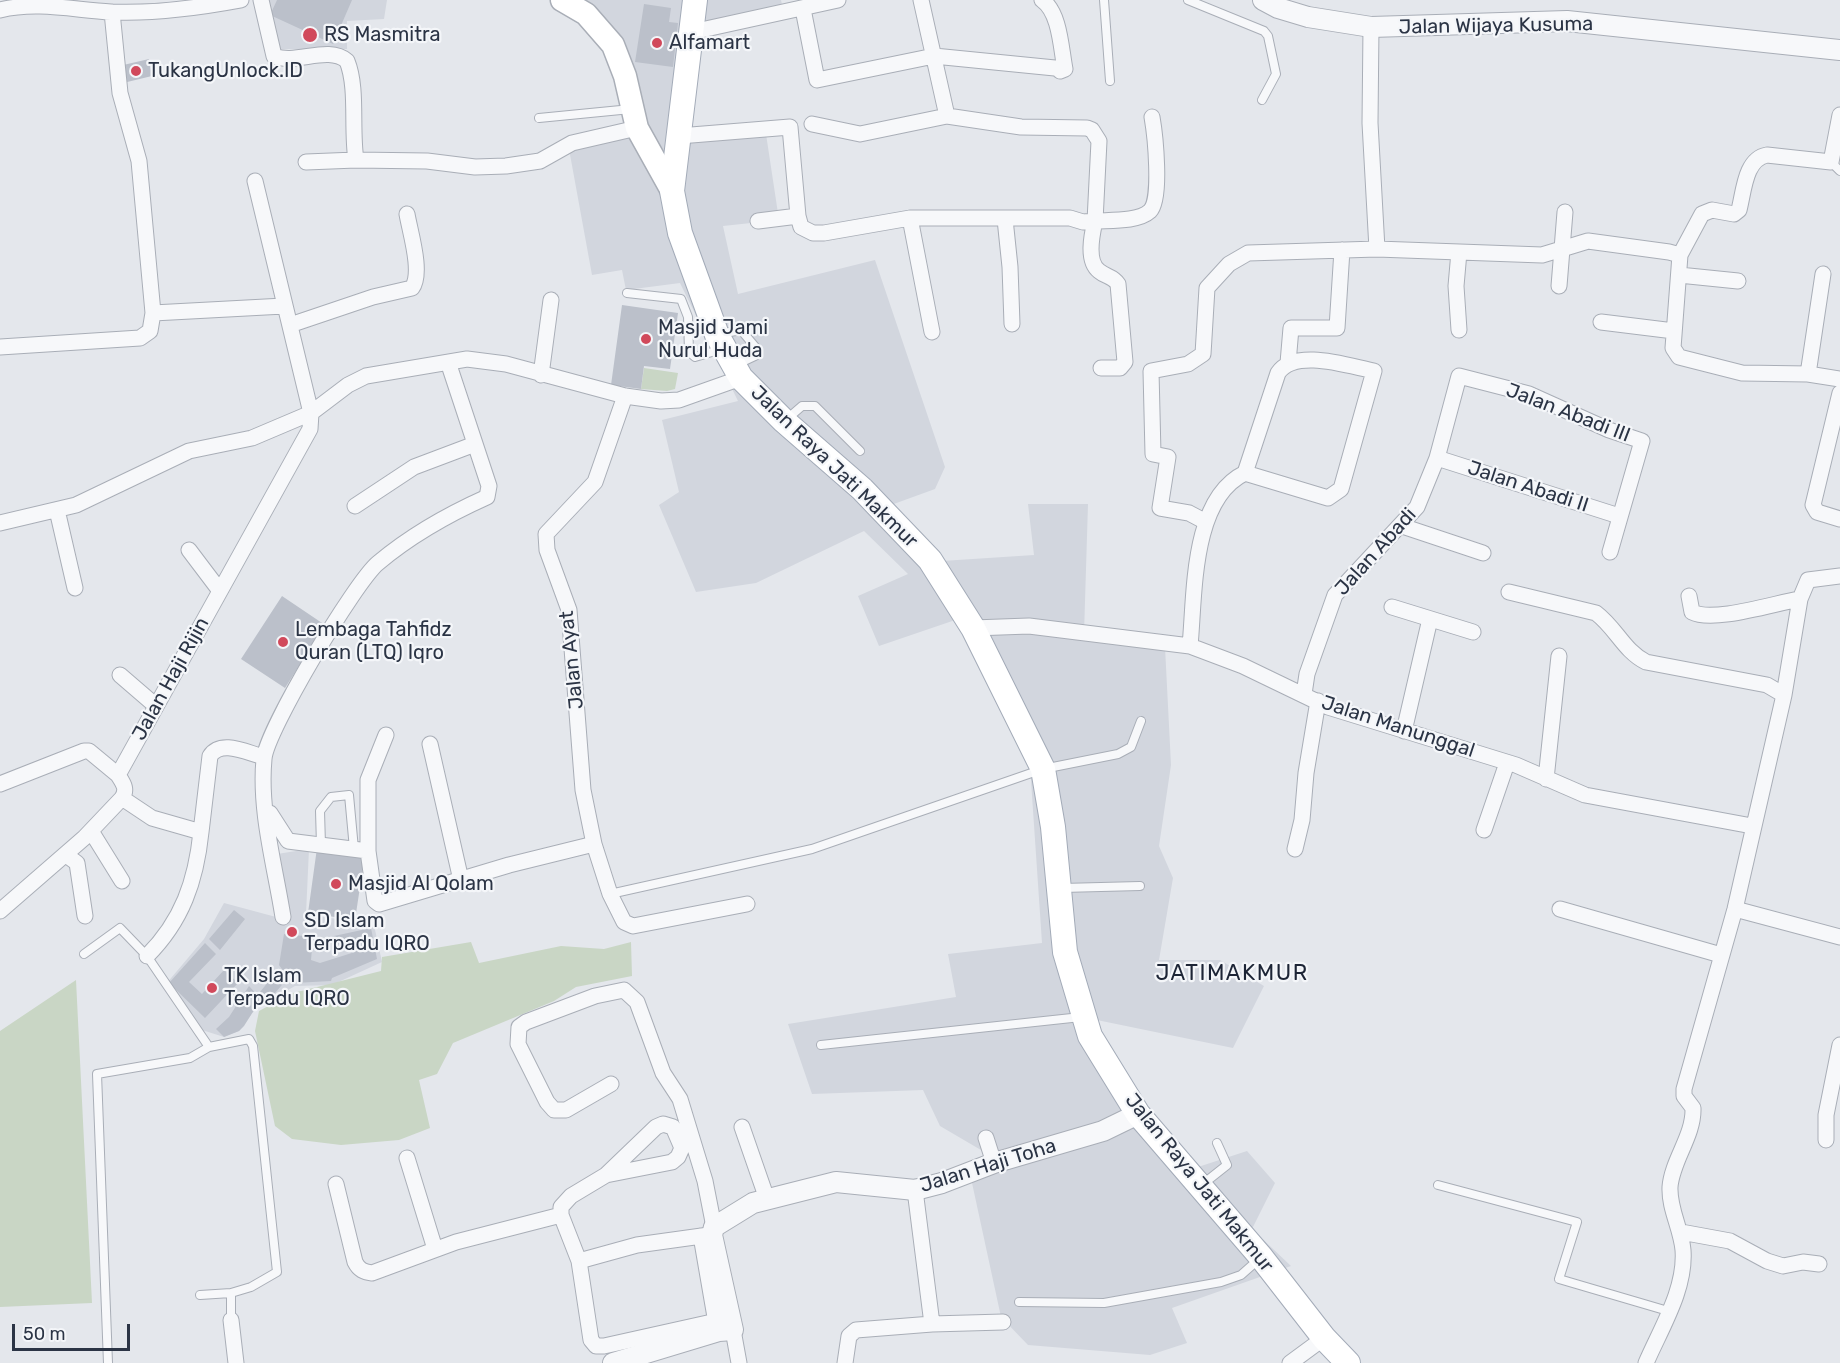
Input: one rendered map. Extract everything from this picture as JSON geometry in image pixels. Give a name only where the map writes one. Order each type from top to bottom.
[{"type":"main road","points":[[562,0],[586,14],[613,45],[625,76],[634,118],[672,191]]},
{"type":"main road","name":"Jalan Raya Jati Makmur","points":[[695,0],[672,191],[689,294],[729,357],[784,422],[862,489],[930,560],[973,628],[1043,769],[1053,827],[1057,888],[1065,952],[1090,1036],[1138,1114],[1261,1257],[1324,1338],[1348,1363]]},
{"type":"street","points":[[0,10],[54,5],[174,11],[241,0]]},
{"type":"street","points":[[261,0],[274,56],[288,58],[333,56],[346,61],[352,79],[352,135],[356,160]]},
{"type":"street","points":[[692,32],[838,0]]},
{"type":"street","points":[[921,0],[947,116]]},
{"type":"street","points":[[803,9],[817,81],[934,56],[1062,70],[1052,8],[1042,0]]},
{"type":"street","name":"Jalan Wijaya Kusuma","points":[[1263,0],[1278,8],[1308,17],[1371,27],[1567,21],[1840,50]]},
{"type":"street","points":[[0,347],[140,338],[150,331],[153,313],[139,161],[120,93],[119,8]]},
{"type":"street","points":[[1371,27],[1370,94],[1377,249]]},
{"type":"street","points":[[1840,115],[1836,167],[1767,154],[1758,156],[1752,162],[1739,210],[1734,214],[1712,210],[1702,214],[1680,255],[1672,348],[1679,357],[1742,373],[1808,374],[1840,379]]},
{"type":"street","points":[[812,124],[860,134],[947,116],[1021,127],[1074,126],[1092,130],[1099,141],[1095,221],[1092,234],[1094,264],[1096,269],[1114,278],[1118,284],[1125,362],[1120,368],[1101,368]]},
{"type":"street","points":[[679,136],[789,127],[798,216],[804,229],[824,233],[910,218],[1070,218],[1083,222],[1140,217],[1150,211],[1154,205],[1157,187],[1152,117]]},
{"type":"street","points":[[306,162],[427,161],[475,167],[506,166],[540,161],[572,142],[634,118]]},
{"type":"street","points":[[255,181],[311,413]]},
{"type":"street","points":[[1559,285],[1565,212]]},
{"type":"street","points":[[290,325],[347,305],[414,287],[416,261],[406,214]]},
{"type":"street","points":[[758,221],[798,216]]},
{"type":"street","points":[[910,218],[932,332]]},
{"type":"street","points":[[1005,219],[1012,324]]},
{"type":"street","points":[[1206,522],[1189,513],[1160,508],[1168,456],[1153,454],[1151,371],[1188,364],[1203,354],[1207,288],[1229,264],[1248,253],[1377,249],[1542,255],[1588,241],[1680,255]]},
{"type":"street","points":[[1288,363],[1292,328],[1337,328],[1342,250]]},
{"type":"street","points":[[1459,330],[1456,286],[1460,252]]},
{"type":"street","points":[[1808,374],[1823,274]]},
{"type":"street","points":[[1679,275],[1738,281]]},
{"type":"street","points":[[541,375],[551,300]]},
{"type":"street","points":[[153,313],[284,306]]},
{"type":"street","points":[[1601,322],[1674,331]]},
{"type":"street","points":[[0,523],[57,510],[99,496],[189,451],[252,438],[311,413],[348,385],[366,376],[467,359],[506,364],[625,396],[679,400],[729,357]]},
{"type":"street","points":[[1190,646],[1206,522],[1220,494],[1231,480],[1245,473],[1328,498],[1341,489],[1374,371],[1323,361],[1294,360],[1288,363],[1278,373],[1245,473]]},
{"type":"street","points":[[283,917],[265,804],[264,757],[274,728],[344,609],[377,564],[457,510],[487,497],[489,486],[448,362]]},
{"type":"street","name":"Jalan Abadi III","points":[[1459,376],[1529,394],[1609,430],[1642,441],[1619,516]]},
{"type":"street","name":"Jalan Abadi","points":[[1304,694],[1307,674],[1335,595],[1402,526],[1417,507],[1437,458],[1459,376]]},
{"type":"street","points":[[1840,393],[1813,505],[1817,512],[1840,519]]},
{"type":"street","name":"Jalan Ayat","points":[[625,396],[596,482],[546,534],[547,550],[569,610],[583,790],[594,844],[618,914],[624,922],[633,926],[747,904]]},
{"type":"street","name":"Jalan Haji Rijin","points":[[118,775],[310,429],[311,413]]},
{"type":"street","points":[[355,506],[414,467],[475,444]]},
{"type":"street","name":"Jalan Abadi II","points":[[1437,458],[1619,516]]},
{"type":"street","points":[[57,510],[75,588]]},
{"type":"street","points":[[1610,552],[1619,516]]},
{"type":"street","points":[[1402,526],[1484,553]]},
{"type":"street","points":[[189,550],[220,591]]},
{"type":"street","points":[[1646,1363],[1678,1288],[1683,1265],[1681,1232],[1671,1205],[1670,1186],[1692,1126],[1693,1108],[1684,1096],[1684,1089],[1735,909],[1752,826],[1784,695],[1800,599],[1808,580],[1840,576]]},
{"type":"street","points":[[1509,592],[1596,613],[1608,622],[1635,656],[1646,662],[1767,686],[1784,695]]},
{"type":"street","points":[[1689,596],[1692,612],[1697,615],[1715,615],[1800,599]]},
{"type":"street","points":[[1392,608],[1473,632]]},
{"type":"street","points":[[1404,731],[1431,619]]},
{"type":"street","name":"Jalan Manunggal","points":[[973,628],[1029,626],[1190,646],[1243,666],[1353,716],[1507,763],[1585,795],[1752,826]]},
{"type":"street","points":[[1546,779],[1559,656]]},
{"type":"street","points":[[120,675],[156,706]]},
{"type":"street","points":[[1295,849],[1302,820],[1318,701]]},
{"type":"street","points":[[386,735],[368,780],[361,850],[375,901],[379,904],[594,844]]},
{"type":"street","points":[[430,744],[461,880]]},
{"type":"street","points":[[147,956],[164,939],[184,905],[193,883],[210,756],[214,750],[223,747],[264,757]]},
{"type":"street","points":[[0,784],[89,751],[118,775],[125,793],[66,855],[0,911]]},
{"type":"street","points":[[1484,830],[1507,763]]},
{"type":"street","points":[[122,798],[152,818],[201,832]]},
{"type":"street","points":[[265,804],[288,841],[361,850]]},
{"type":"street","points":[[91,831],[122,881]]},
{"type":"street","points":[[66,855],[77,863],[85,916]]},
{"type":"street","points":[[1560,909],[1721,955]]},
{"type":"street","points":[[1735,909],[1840,937]]},
{"type":"street","points":[[606,1175],[672,1162],[678,1157],[682,1148],[673,1127],[663,1124],[656,1126],[606,1175],[571,1196],[561,1207],[561,1215],[579,1261],[591,1340],[596,1346],[604,1346],[712,1322],[715,1317],[705,1181],[680,1099],[663,1074],[637,1002],[624,990],[595,996],[526,1022],[519,1027],[516,1038],[547,1102],[554,1110],[566,1110],[610,1084]]},
{"type":"street","points":[[1826,1140],[1826,1115],[1840,1045]]},
{"type":"street","name":"Jalan Haji Toha","points":[[709,1233],[753,1203],[767,1199],[836,1182],[915,1190],[994,1163],[1103,1131],[1138,1114]]},
{"type":"street","points":[[742,1127],[767,1199]]},
{"type":"street","points":[[986,1138],[994,1163]]},
{"type":"street","points":[[407,1158],[435,1249]]},
{"type":"street","points":[[336,1184],[358,1269],[372,1273],[435,1249],[561,1215]]},
{"type":"street","points":[[915,1190],[932,1324]]},
{"type":"street","points":[[1681,1232],[1730,1241],[1767,1262],[1783,1266],[1803,1262],[1819,1264]]},
{"type":"street","points":[[579,1261],[637,1245],[709,1233]]},
{"type":"street","points":[[709,1233],[734,1330],[739,1363]]},
{"type":"street","points":[[231,1320],[236,1363]]},
{"type":"street","points":[[845,1363],[849,1336],[856,1330],[932,1324],[1003,1322]]},
{"type":"street","points":[[614,1363],[734,1330]]},
{"type":"street","points":[[1290,1363],[1324,1338]]},
{"type":"lane","points":[[1104,0],[1110,81]]},
{"type":"lane","points":[[1188,0],[1264,31],[1268,36],[1276,74],[1262,100]]},
{"type":"lane","points":[[539,118],[615,112],[634,118]]},
{"type":"lane","points":[[627,293],[689,294],[689,352],[695,357],[729,357]]},
{"type":"lane","points":[[784,422],[802,406],[815,406],[860,451]]},
{"type":"lane","points":[[610,894],[812,849],[1043,769],[1118,754],[1131,747],[1141,721]]},
{"type":"lane","points":[[321,845],[320,811],[332,797],[349,795],[361,850]]},
{"type":"lane","points":[[1057,888],[1140,886]]},
{"type":"lane","points":[[84,954],[120,928],[147,956],[209,1047]]},
{"type":"lane","points":[[821,1045],[1083,1016]]},
{"type":"lane","points":[[108,1363],[97,1074],[190,1058],[209,1047],[249,1039],[253,1046],[278,1272],[251,1287],[231,1293],[200,1295]]},
{"type":"lane","points":[[1200,1187],[1227,1165],[1217,1143]]},
{"type":"lane","points":[[1438,1185],[1577,1222],[1559,1279],[1668,1311]]},
{"type":"lane","points":[[1019,1302],[1104,1303],[1221,1282],[1241,1275],[1261,1257]]},
{"type":"lane","points":[[231,1293],[231,1320]]},
{"type":"shaded area","name":"RS Masmitra","points":[[265,0],[387,0],[384,19],[347,21],[347,49],[278,49]]},
{"type":"shaded area","points":[[579,0],[781,0],[784,14],[690,31],[678,142],[766,134],[779,220],[723,226],[738,294],[875,260],[945,467],[935,489],[891,505],[942,561],[1034,555],[1028,504],[1088,504],[1084,634],[1165,647],[1171,765],[1159,846],[1173,878],[1159,960],[1220,960],[1264,986],[1233,1048],[1092,1019],[1116,1067],[1198,1167],[1247,1151],[1275,1183],[1252,1229],[1291,1266],[1172,1308],[1187,1343],[1150,1355],[1028,1345],[1001,1317],[969,1169],[998,1160],[940,1126],[923,1090],[812,1094],[788,1024],[956,997],[948,954],[1042,943],[1030,766],[964,617],[879,646],[858,596],[908,574],[864,531],[756,583],[696,592],[659,505],[679,492],[662,420],[738,401],[680,283],[626,290],[622,270],[592,275],[569,149],[638,132],[614,38]]},
{"type":"shaded area","name":"SD Islam Terpadu IQRO","points":[[309,849],[306,914],[374,925],[382,962],[332,985],[295,986],[256,1008],[239,1031],[224,1037],[202,1030],[166,984],[204,939],[224,903],[276,917],[277,854]]},
{"type":"green space","points":[[644,368],[678,373],[675,389],[667,391],[641,389]]},
{"type":"green space","points":[[471,942],[479,963],[561,946],[604,949],[631,942],[632,976],[576,987],[554,1001],[453,1043],[437,1074],[419,1080],[430,1128],[399,1140],[341,1145],[292,1139],[275,1126],[255,1031],[259,1011],[293,993],[381,971],[382,957]]},
{"type":"green space","points":[[76,980],[92,1303],[0,1307],[0,1031]]},
{"type":"building","points":[[277,0],[352,0],[333,44],[270,15]]},
{"type":"building","name":"Alfamart","points":[[644,4],[671,8],[669,22],[678,23],[673,67],[635,62]]},
{"type":"building","name":"TukangUnlock.ID","points":[[149,59],[152,76],[123,83],[119,66]]},
{"type":"building","name":"Masjid Jami Nurul Huda","points":[[622,305],[678,313],[670,369],[644,366],[641,389],[611,385]]},
{"type":"building","name":"Lembaga Tahfidz Quran (LTQ) Iqro","points":[[282,596],[325,625],[285,688],[241,659]]},
{"type":"building","name":"Masjid Al Qolam","points":[[317,848],[365,854],[355,920],[308,913]]},
{"type":"building","points":[[234,910],[245,919],[220,950],[209,939]]},
{"type":"building","points":[[371,928],[377,959],[332,978],[331,981],[294,983],[294,970],[284,972],[279,965],[284,934],[313,937],[311,960],[320,963],[355,952],[354,942],[336,945],[334,936]]},
{"type":"building","points":[[205,943],[216,954],[189,982],[202,994],[224,970],[238,983],[205,1018],[169,983]]},
{"type":"building","points":[[278,970],[287,979],[269,1000],[260,992]]},
{"type":"building","points":[[249,986],[261,999],[244,1026],[239,1031],[224,1037],[216,1029],[229,1017]]},
{"type":"place","name":"RS Masmitra","points":[[310,35]]},
{"type":"place","name":"Alfamart","points":[[657,43]]},
{"type":"place","name":"TukangUnlock.ID","points":[[136,71]]},
{"type":"place","name":"Masjid Jami Nurul Huda","points":[[646,339]]},
{"type":"place","name":"Lembaga Tahfidz Quran (LTQ) Iqro","points":[[283,642]]},
{"type":"place","name":"Masjid Al Qolam","points":[[336,884]]},
{"type":"place","name":"SD Islam Terpadu IQRO","points":[[292,932]]},
{"type":"place","name":"TK Islam Terpadu IQRO","points":[[212,988]]},
{"type":"district","name":"JATIMAKMUR","points":[[1232,974]]}]
